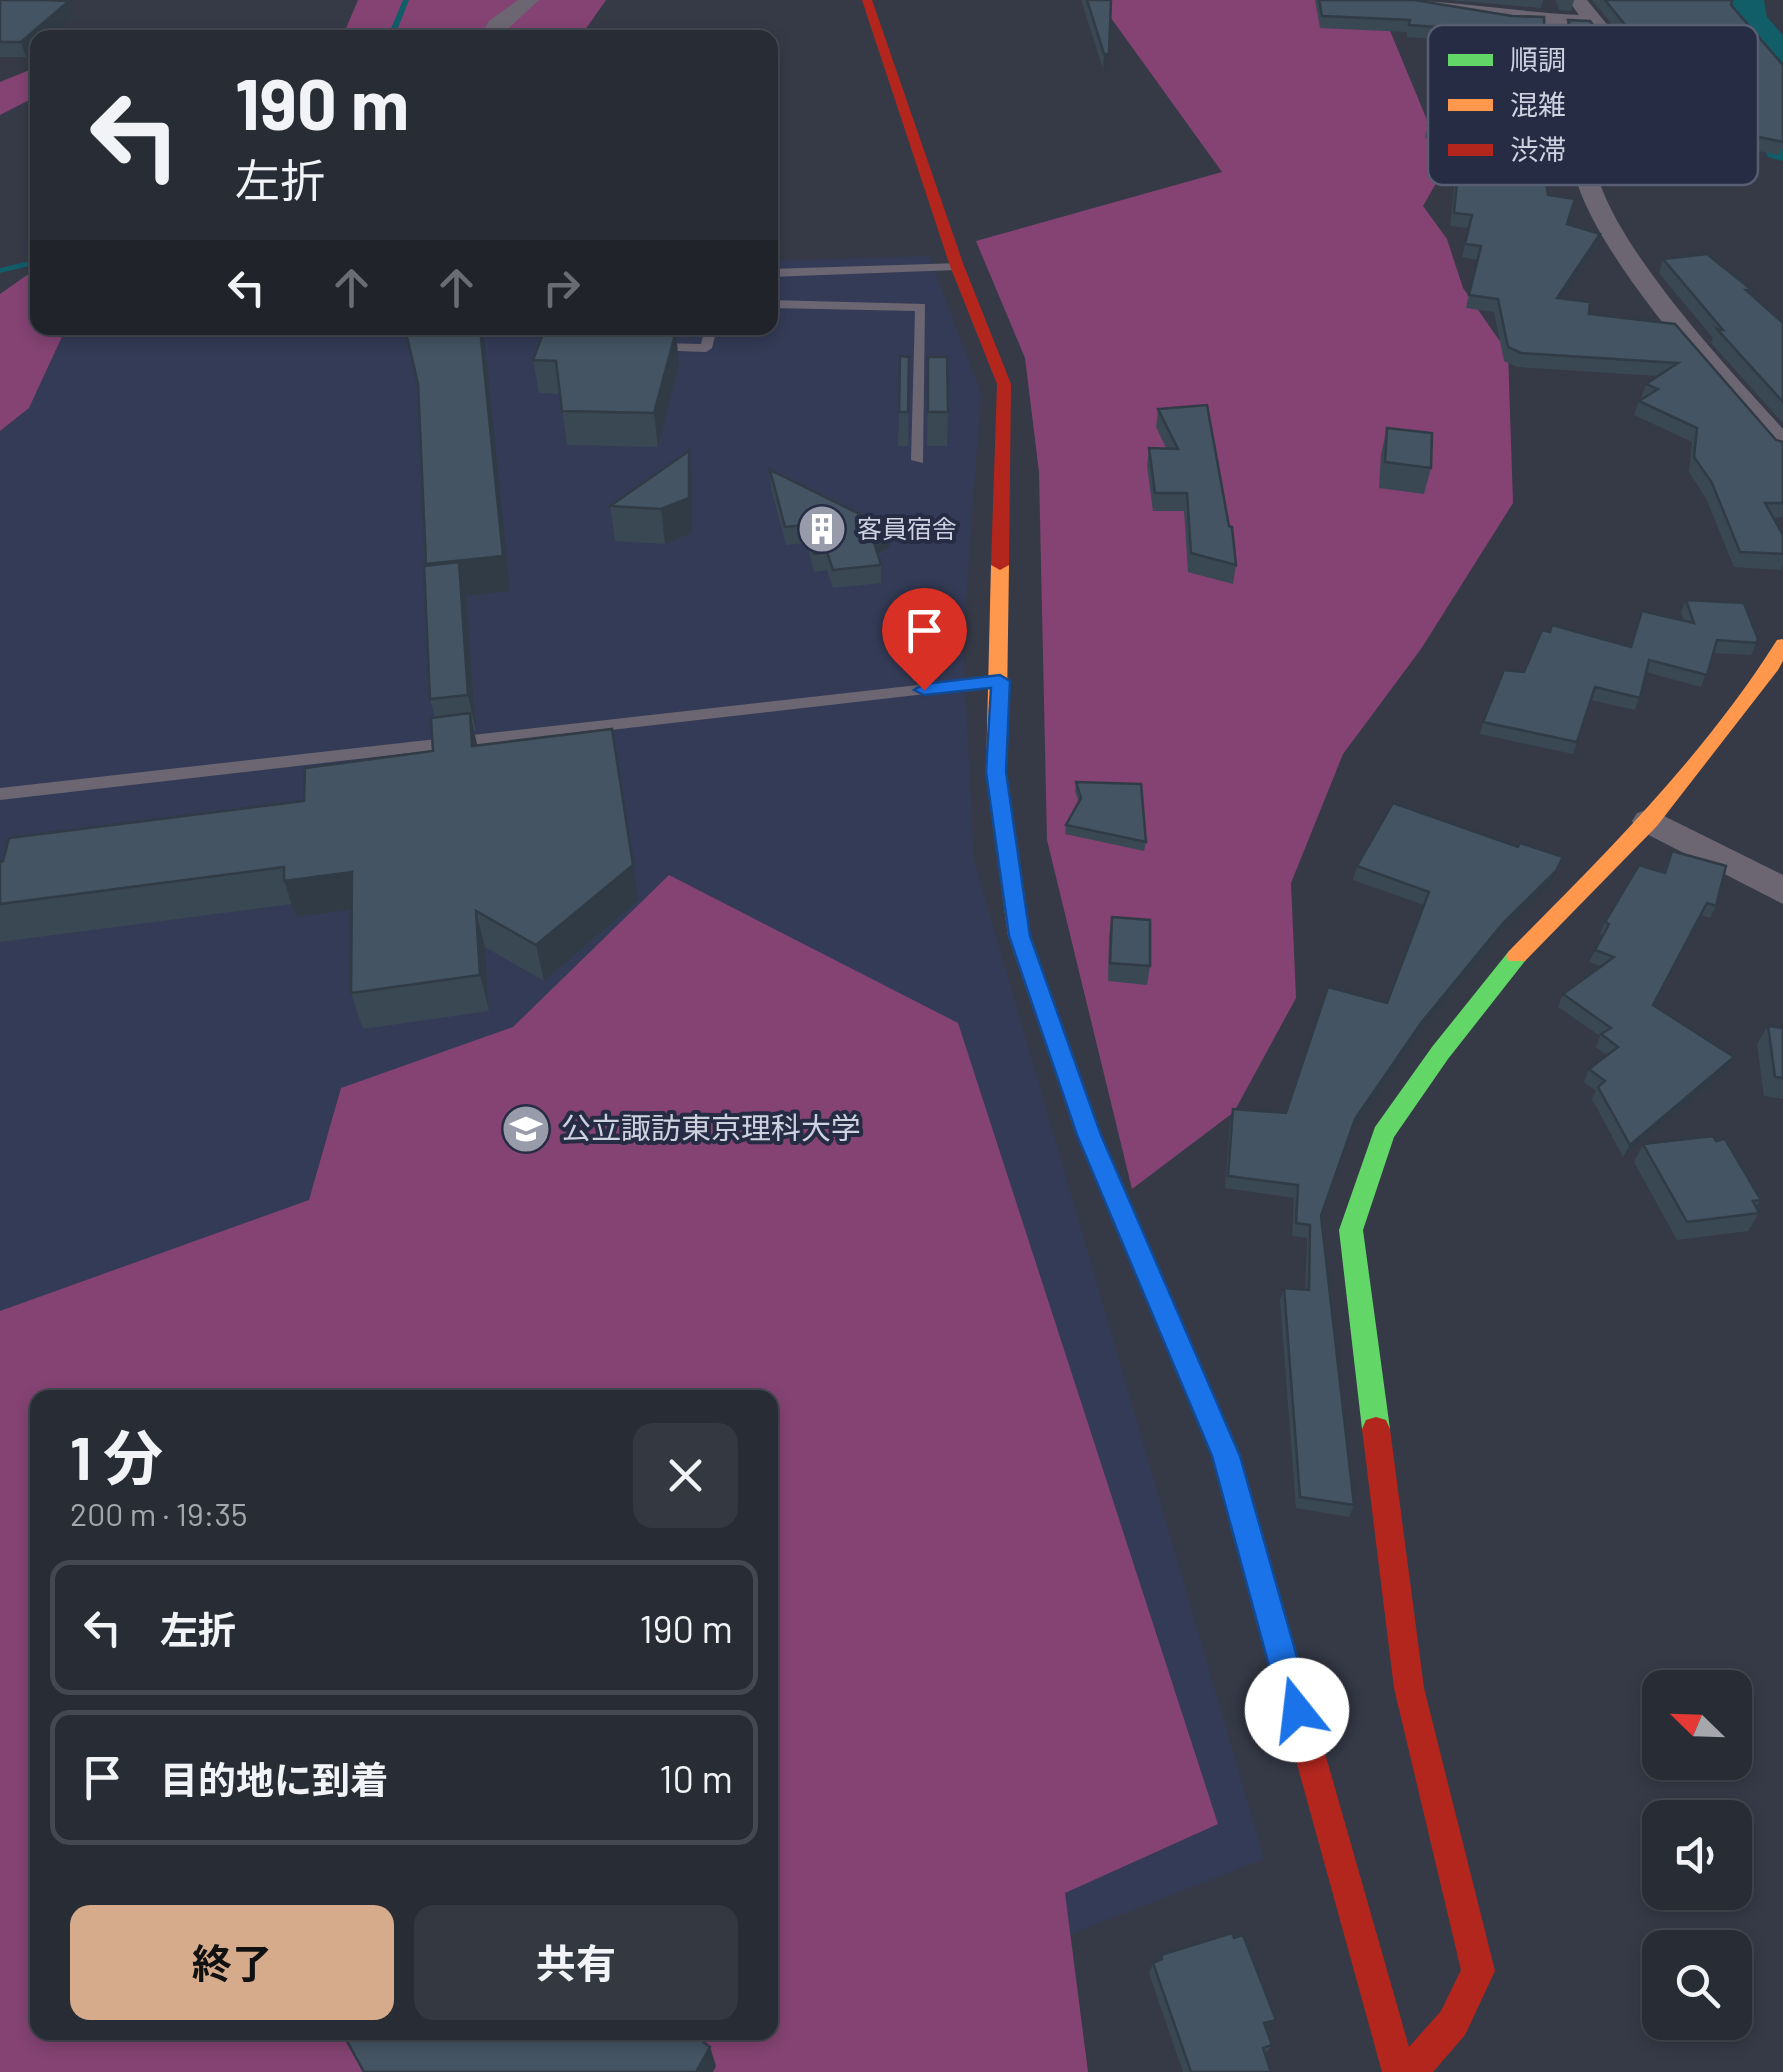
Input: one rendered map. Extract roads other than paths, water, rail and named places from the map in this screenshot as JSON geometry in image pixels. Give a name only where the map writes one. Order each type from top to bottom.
[{"type":"street","points":[[493,30],[530,0]]},
{"type":"street","points":[[868,0],[957,266],[1004,384],[996,772],[1020,936],[1089,1135],[1226,1456],[1398,2072]]},
{"type":"street","points":[[1399,0],[1510,18],[1596,21]]},
{"type":"street","points":[[1577,0],[1599,25]]},
{"type":"street","points":[[1590,185],[1595,205],[1624,251],[1783,446]]},
{"type":"street","points":[[1410,2072],[1453,2023],[1478,1971],[1409,1688],[1351,1230],[1383,1134],[1440,1054],[1520,952],[1650,821],[1778,662]]},
{"type":"street","points":[[1650,821],[1782,890]]},
{"type":"lane","points":[[778,273],[957,266]]},
{"type":"lane","points":[[778,304],[920,307],[918,460]]},
{"type":"lane","points":[[658,335],[654,347],[706,348],[709,335]]},
{"type":"lane","points":[[0,794],[1000,681]]},
{"type":"waterway","points":[[393,30],[406,0]]},
{"type":"waterway","points":[[1745,0],[1754,25]]},
{"type":"waterway","points":[[1758,30],[1777,52],[1777,63],[1763,93],[1783,148]]},
{"type":"waterway","points":[[0,271],[30,263]]},
{"type":"place","name":"客員宿舎","points":[[822,529]]},
{"type":"place","name":"公立諏訪東京理科大学","points":[[526,1129]]}]
